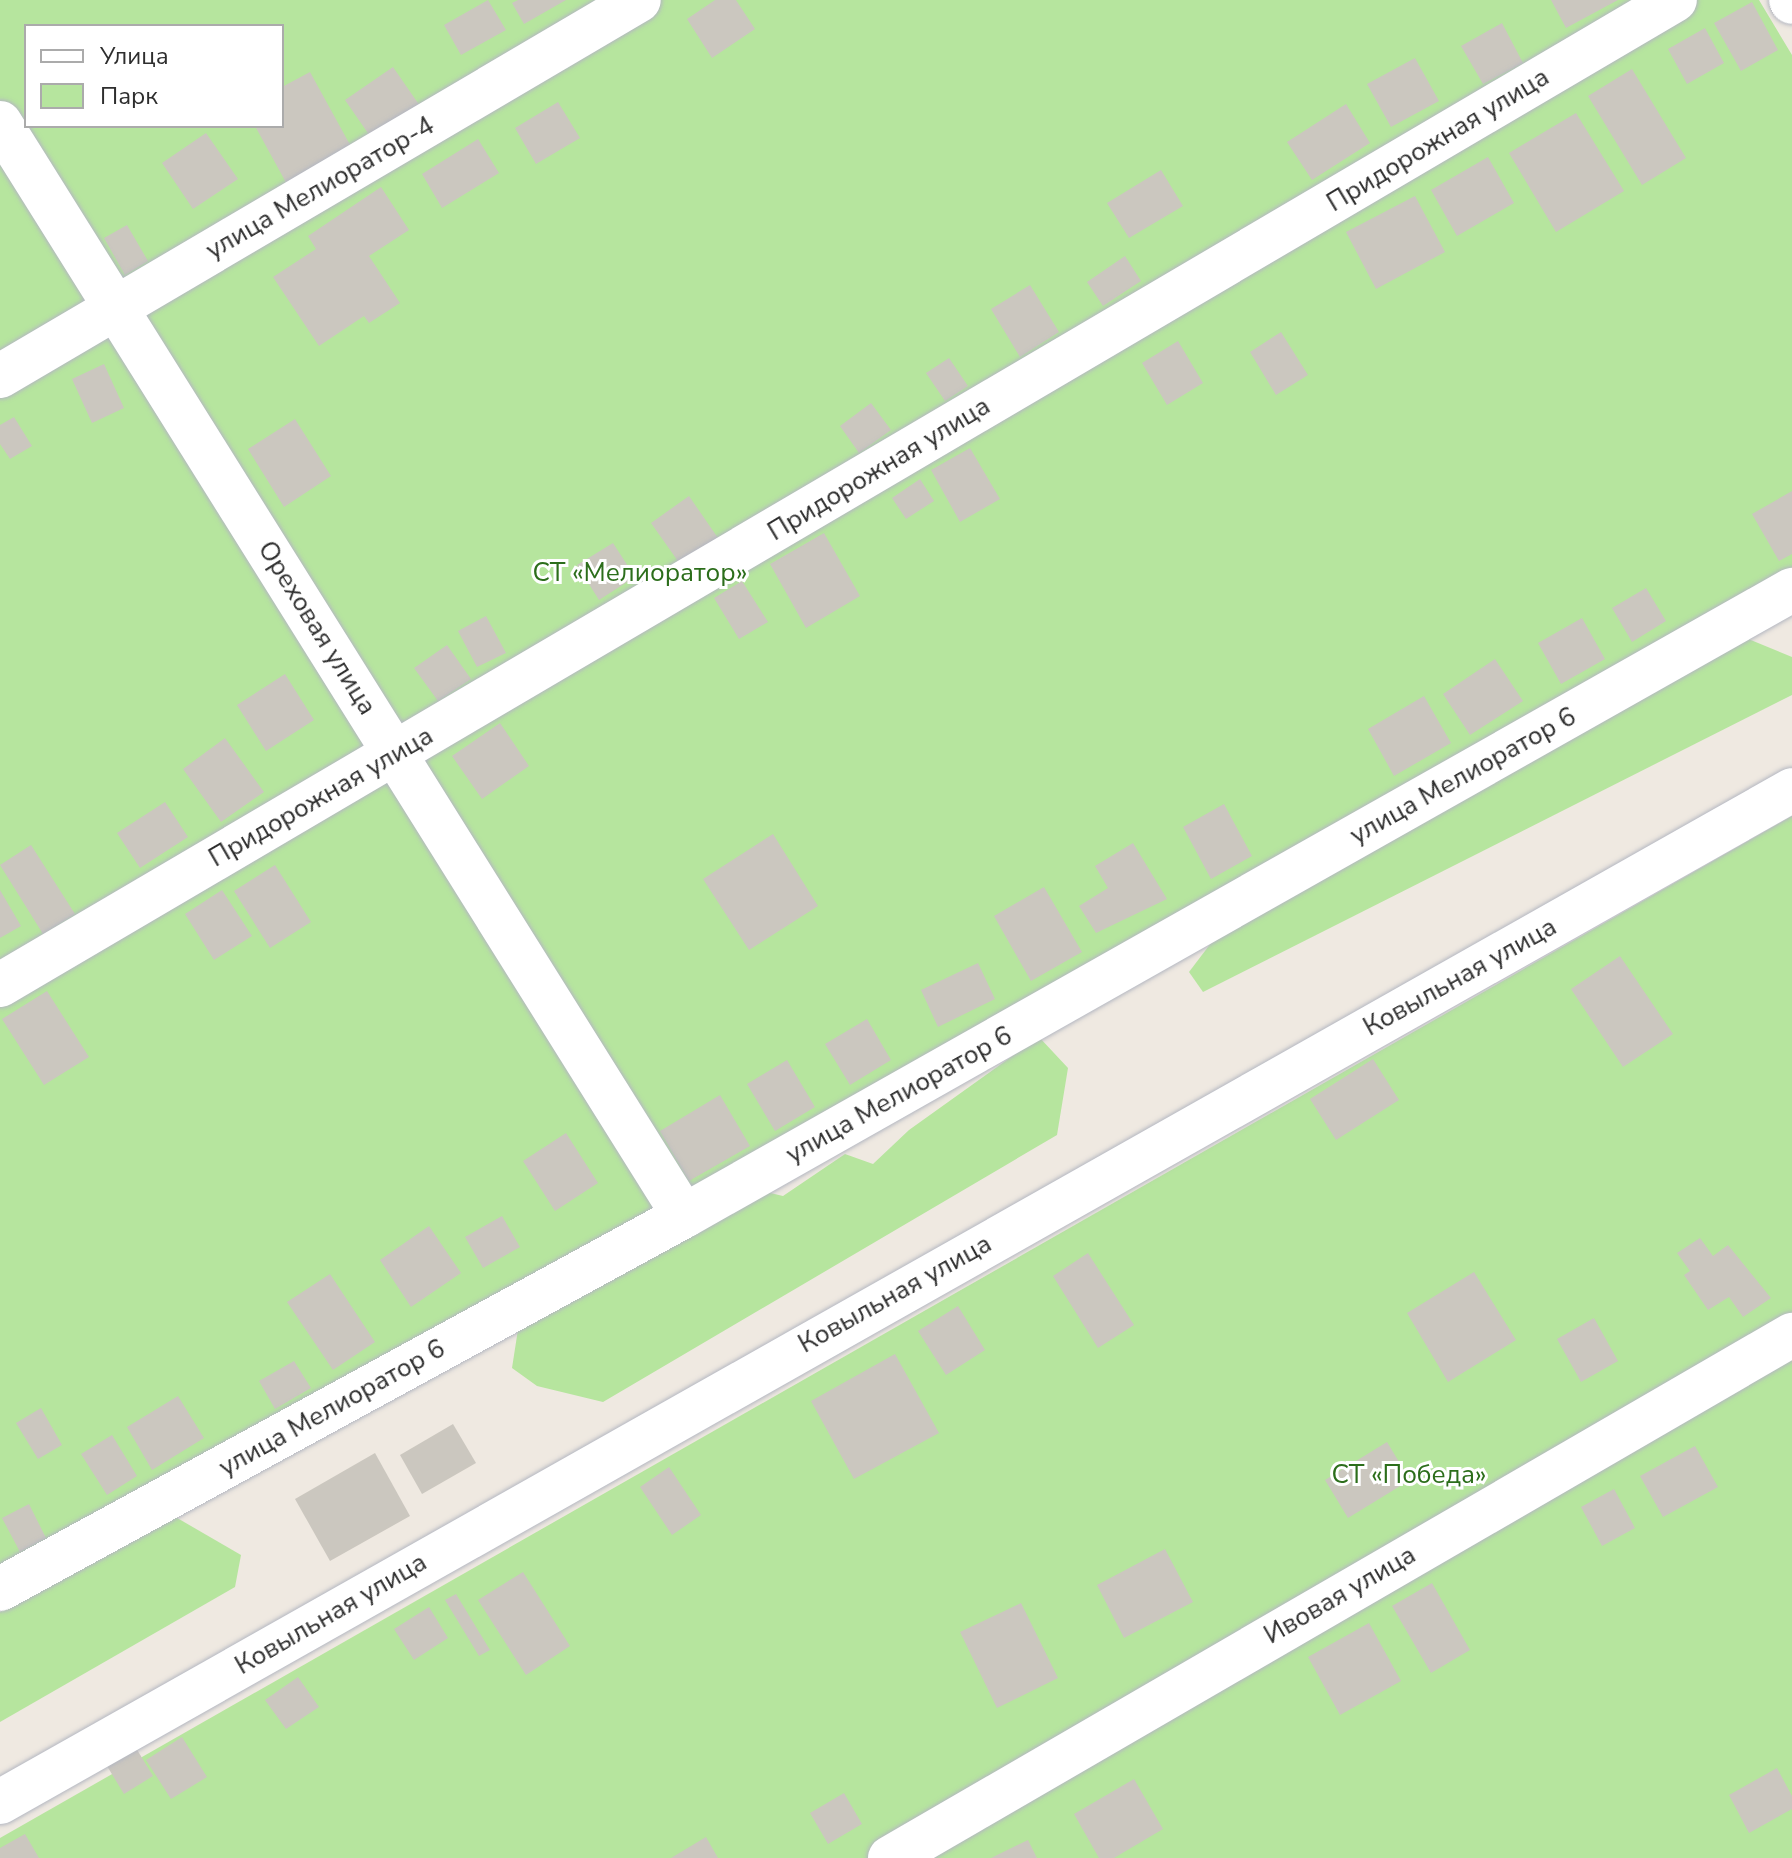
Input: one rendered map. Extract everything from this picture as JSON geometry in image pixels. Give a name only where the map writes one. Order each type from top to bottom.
[{"type":"street","name":"улица Мелиоратор-4","points":[[0,376],[639,0]]},
{"type":"street","name":"Придорожная улица","points":[[0,985],[1675,0]]},
{"type":"street","name":"Ореховая улица","points":[[0,123],[118,307],[684,1216]]},
{"type":"street","name":"улица Мелиоратор 6","points":[[0,1589],[684,1216],[1792,590]]},
{"type":"street","name":"Ковыльная улица","points":[[0,1802],[1792,790]]},
{"type":"street","name":"Ивовая улица","points":[[890,1858],[1792,1335]]},
{"type":"green space","name":"СТ «Мелиоратор»","points":[[0,0],[1759,0],[1792,55],[1792,579],[0,1578]]},
{"type":"green space","points":[[1741,636],[1792,657],[1792,695],[1203,992],[1189,972],[1211,943]]},
{"type":"green space","name":"СТ «Победа»","points":[[1792,816],[1792,1858],[0,1858],[0,1838]]},
{"type":"green space","points":[[1039,1037],[1068,1068],[1057,1135],[603,1402],[537,1386],[512,1368],[519,1323],[762,1191],[783,1196],[845,1154],[873,1164],[909,1130]]},
{"type":"green space","points":[[172,1515],[241,1555],[235,1587],[0,1722],[0,1612]]},
{"type":"building","points":[[488,0],[506,30],[461,55],[444,25]]},
{"type":"building","points":[[518,0],[566,0],[524,24],[512,3]]},
{"type":"building","points":[[715,0],[736,0],[755,29],[712,58],[687,19]]},
{"type":"building","points":[[1551,0],[1618,0],[1566,28]]},
{"type":"building","points":[[1752,2],[1778,50],[1741,71],[1714,23]]},
{"type":"building","points":[[1502,23],[1523,63],[1483,84],[1461,46]]},
{"type":"building","points":[[1705,28],[1724,63],[1687,84],[1668,49]]},
{"type":"building","points":[[1415,58],[1439,101],[1391,127],[1367,84]]},
{"type":"building","points":[[393,67],[420,106],[372,139],[345,100]]},
{"type":"building","points":[[1632,69],[1686,158],[1642,185],[1588,96]]},
{"type":"building","points":[[310,72],[354,152],[289,188],[256,128],[284,128],[284,86]]},
{"type":"building","points":[[558,102],[580,138],[536,164],[515,128]]},
{"type":"building","points":[[1346,104],[1370,143],[1312,180],[1287,142]]},
{"type":"building","points":[[1576,113],[1624,191],[1556,232],[1509,153]]},
{"type":"building","points":[[206,133],[238,179],[193,209],[162,163]]},
{"type":"building","points":[[478,139],[499,173],[442,208],[422,174]]},
{"type":"building","points":[[1488,157],[1514,203],[1457,236],[1431,190]]},
{"type":"building","points":[[1161,170],[1183,206],[1129,238],[1107,203]]},
{"type":"building","points":[[381,187],[409,230],[369,256],[400,303],[369,323],[364,316],[319,346],[273,277],[316,249],[308,236]]},
{"type":"building","points":[[1415,196],[1445,252],[1376,289],[1346,232]]},
{"type":"building","points":[[127,225],[148,261],[125,275],[104,238]]},
{"type":"building","points":[[1125,256],[1141,281],[1103,306],[1087,282]]},
{"type":"building","points":[[1030,285],[1059,332],[1020,357],[991,309]]},
{"type":"building","points":[[1281,332],[1308,375],[1276,395],[1250,352]]},
{"type":"building","points":[[1178,341],[1203,383],[1167,405],[1142,363]]},
{"type":"building","points":[[949,358],[968,386],[945,401],[926,373]]},
{"type":"building","points":[[104,364],[124,408],[92,423],[72,379]]},
{"type":"building","points":[[871,403],[891,430],[859,453],[840,426]]},
{"type":"building","points":[[14,417],[32,446],[10,459],[0,444],[0,425]]},
{"type":"building","points":[[295,419],[331,476],[284,507],[248,449]]},
{"type":"building","points":[[970,448],[1000,499],[960,522],[931,470]]},
{"type":"building","points":[[920,479],[934,501],[906,519],[892,498]]},
{"type":"building","points":[[1792,491],[1792,554],[1779,561],[1752,514]]},
{"type":"building","points":[[689,496],[718,538],[680,564],[651,523]]},
{"type":"building","points":[[824,533],[860,596],[806,628],[770,564]]},
{"type":"building","points":[[613,543],[635,577],[599,600],[577,565]]},
{"type":"building","points":[[742,581],[768,622],[739,639],[714,598]]},
{"type":"building","points":[[1646,588],[1666,621],[1632,642],[1612,608]]},
{"type":"building","points":[[486,616],[506,653],[477,667],[458,631]]},
{"type":"building","points":[[1582,618],[1605,659],[1561,684],[1538,643]]},
{"type":"building","points":[[447,645],[471,679],[438,701],[414,668]]},
{"type":"building","points":[[1495,659],[1523,701],[1470,735],[1443,694]]},
{"type":"building","points":[[285,674],[314,720],[266,751],[237,705]]},
{"type":"building","points":[[1424,696],[1451,743],[1394,776],[1368,729]]},
{"type":"building","points":[[500,723],[529,766],[482,799],[452,756]]},
{"type":"building","points":[[225,738],[264,792],[221,822],[183,769]]},
{"type":"building","points":[[165,802],[188,837],[140,868],[117,833]]},
{"type":"building","points":[[1224,804],[1252,856],[1211,879],[1183,827]]},
{"type":"building","points":[[773,834],[818,906],[749,950],[703,879]]},
{"type":"building","points":[[1133,843],[1167,899],[1096,933],[1079,906],[1108,888],[1095,866]]},
{"type":"building","points":[[31,845],[75,914],[43,934],[0,865]]},
{"type":"building","points":[[275,865],[311,922],[270,948],[234,891]]},
{"type":"building","points":[[1044,887],[1082,952],[1031,981],[994,916]]},
{"type":"building","points":[[0,890],[21,926],[0,938]]},
{"type":"building","points":[[222,890],[252,936],[214,960],[185,914]]},
{"type":"building","points":[[1620,956],[1673,1034],[1623,1067],[1571,989]]},
{"type":"building","points":[[978,963],[995,999],[938,1027],[921,990]]},
{"type":"building","points":[[47,991],[89,1057],[44,1085],[2,1019]]},
{"type":"building","points":[[867,1019],[891,1060],[850,1085],[825,1044]]},
{"type":"building","points":[[1373,1059],[1399,1100],[1336,1140],[1310,1099]]},
{"type":"building","points":[[787,1060],[815,1107],[775,1131],[747,1084]]},
{"type":"building","points":[[720,1095],[750,1146],[689,1181],[660,1131]]},
{"type":"building","points":[[566,1133],[598,1183],[555,1211],[523,1161]]},
{"type":"building","points":[[502,1216],[520,1247],[483,1268],[465,1237]]},
{"type":"building","points":[[429,1226],[461,1273],[411,1307],[380,1260]]},
{"type":"building","points":[[1700,1238],[1713,1256],[1728,1245],[1771,1298],[1743,1317],[1729,1297],[1708,1310],[1684,1275],[1690,1271],[1677,1253]]},
{"type":"building","points":[[1088,1253],[1134,1325],[1098,1348],[1053,1276]]},
{"type":"building","points":[[1474,1272],[1516,1340],[1448,1382],[1407,1313]]},
{"type":"building","points":[[330,1274],[375,1342],[333,1370],[287,1302]]},
{"type":"building","points":[[958,1306],[985,1350],[946,1375],[918,1331]]},
{"type":"building","points":[[1594,1318],[1618,1361],[1581,1382],[1557,1339]]},
{"type":"building","points":[[895,1354],[939,1433],[854,1479],[811,1401]]},
{"type":"building","points":[[294,1361],[311,1388],[275,1409],[259,1381]]},
{"type":"building","points":[[178,1396],[204,1438],[152,1470],[127,1427]]},
{"type":"building","points":[[41,1408],[62,1445],[38,1459],[16,1423]]},
{"type":"building","points":[[453,1424],[476,1463],[422,1494],[400,1455]]},
{"type":"building","points":[[112,1435],[137,1476],[107,1495],[81,1454]]},
{"type":"building","points":[[1387,1442],[1410,1480],[1348,1518],[1325,1480]]},
{"type":"building","points":[[1695,1446],[1718,1487],[1663,1517],[1640,1476]]},
{"type":"building","points":[[375,1453],[410,1516],[330,1561],[295,1499]]},
{"type":"building","points":[[669,1467],[701,1515],[672,1535],[640,1487]]},
{"type":"building","points":[[1614,1489],[1635,1528],[1602,1546],[1581,1507]]},
{"type":"building","points":[[29,1504],[46,1538],[20,1552],[2,1518]]},
{"type":"building","points":[[1165,1549],[1193,1602],[1124,1638],[1097,1585]]},
{"type":"building","points":[[523,1572],[570,1646],[526,1675],[478,1600]]},
{"type":"building","points":[[1432,1583],[1470,1650],[1431,1673],[1392,1606]]},
{"type":"building","points":[[456,1594],[490,1650],[479,1656],[445,1600]]},
{"type":"building","points":[[1021,1603],[1058,1678],[997,1708],[960,1632]]},
{"type":"building","points":[[429,1607],[448,1638],[414,1660],[394,1629]]},
{"type":"building","points":[[1369,1623],[1401,1681],[1340,1715],[1308,1657]]},
{"type":"building","points":[[298,1677],[319,1707],[286,1729],[265,1700]]},
{"type":"building","points":[[182,1737],[207,1777],[171,1799],[146,1760]]},
{"type":"building","points":[[136,1748],[153,1776],[124,1794],[107,1766]]},
{"type":"building","points":[[1777,1768],[1792,1796],[1792,1809],[1749,1833],[1729,1795]]},
{"type":"building","points":[[1134,1779],[1163,1829],[1114,1858],[1099,1858],[1074,1814]]},
{"type":"building","points":[[844,1793],[862,1824],[828,1844],[810,1813]]},
{"type":"building","points":[[25,1834],[39,1858],[0,1858],[0,1848]]},
{"type":"building","points":[[706,1837],[718,1858],[671,1858]]},
{"type":"building","points":[[1028,1840],[1037,1858],[991,1858]]}]
